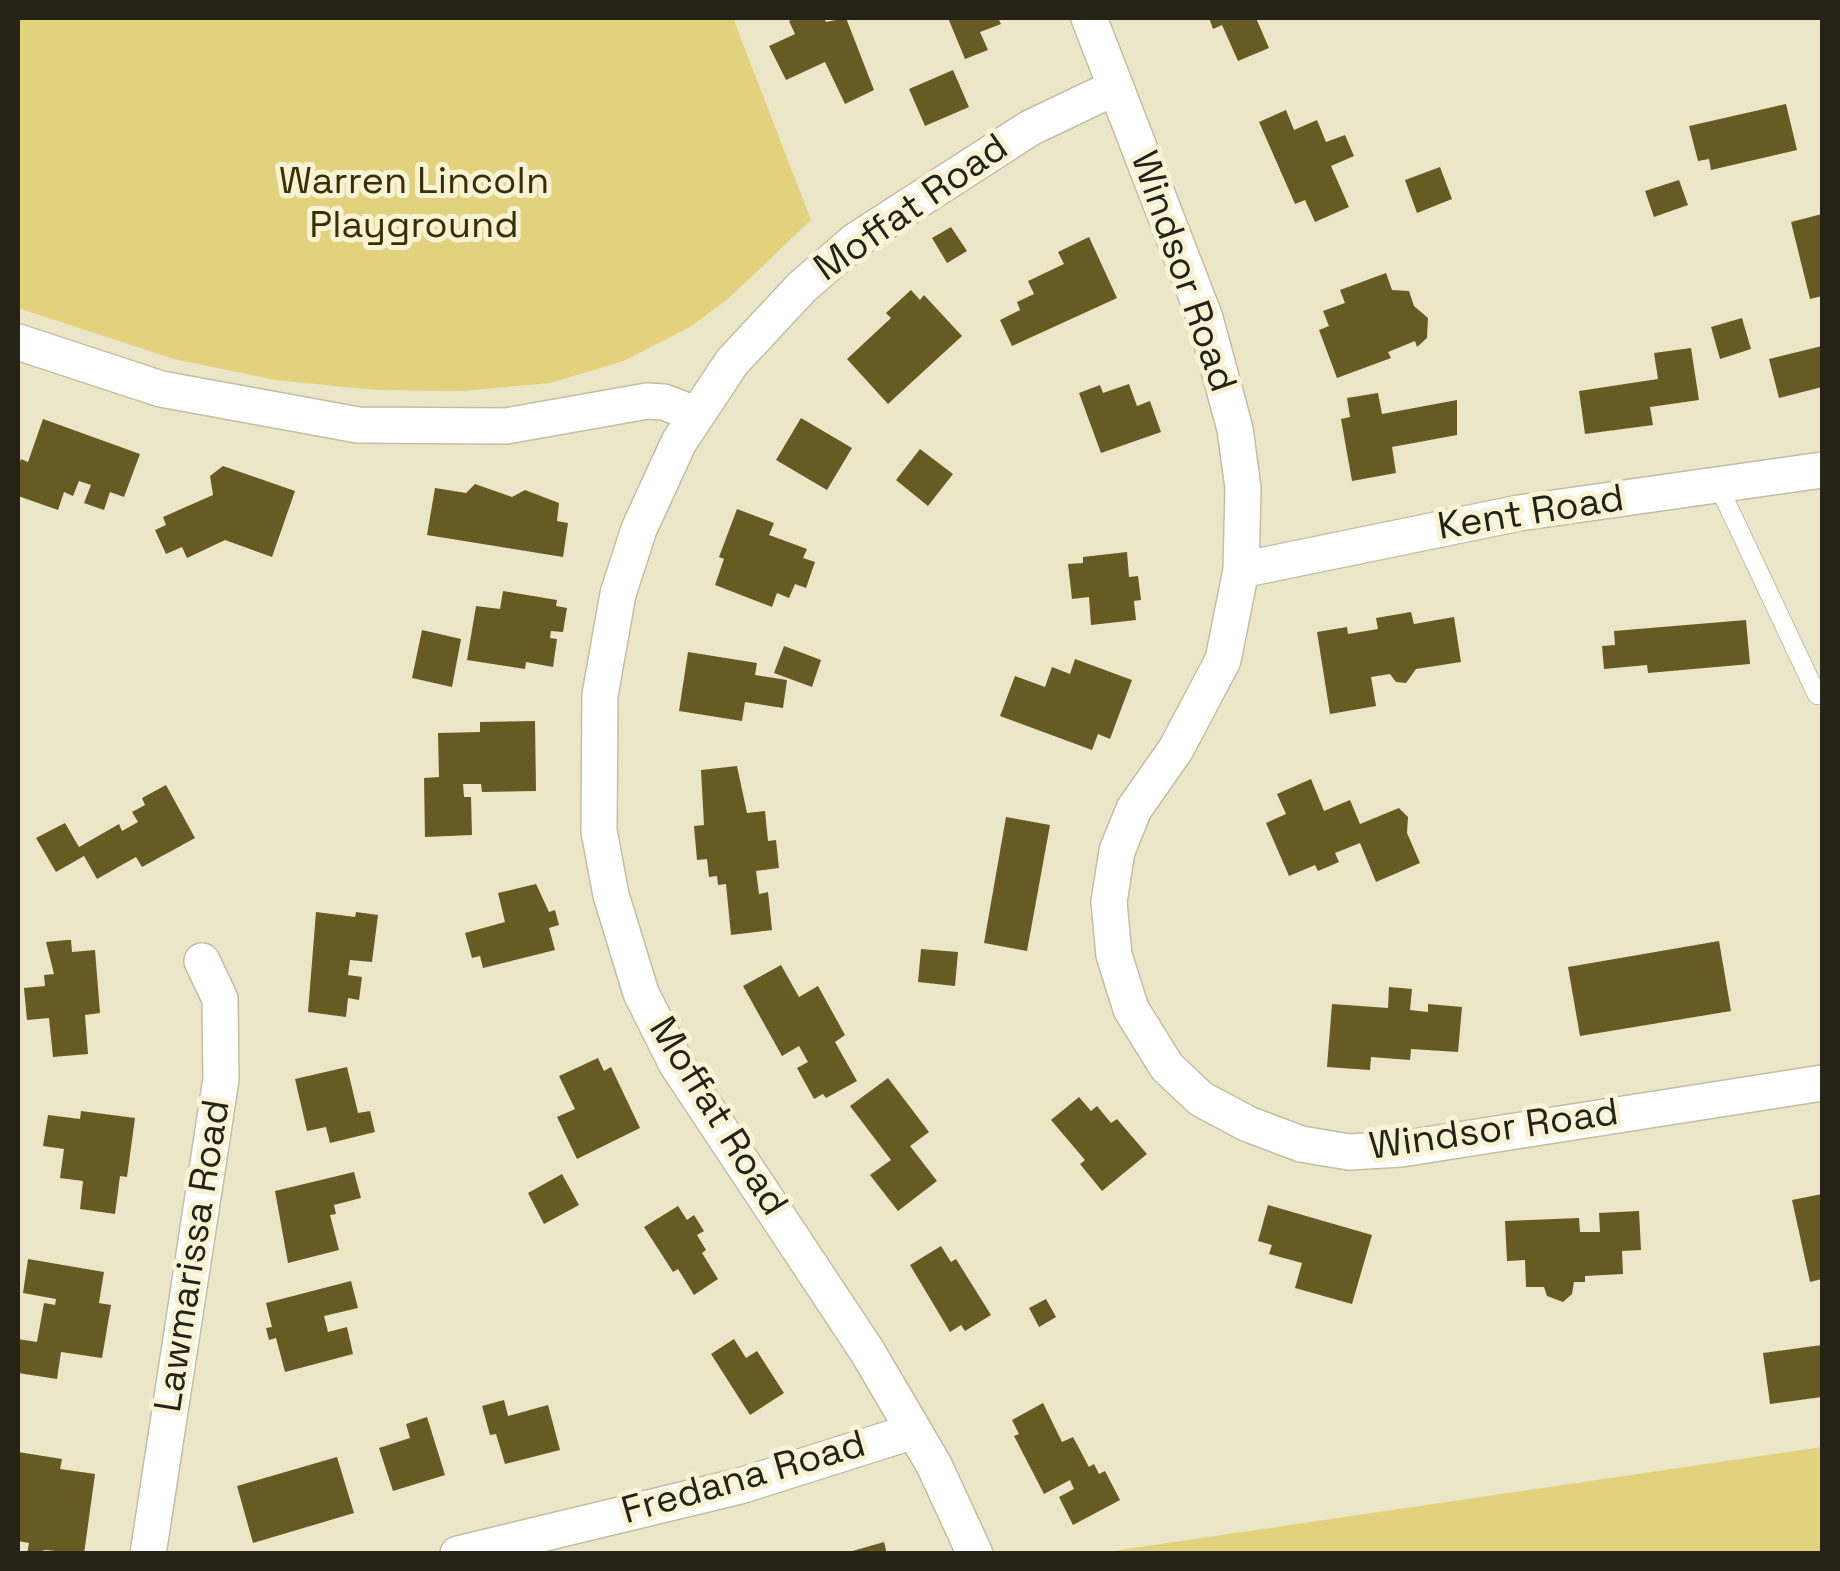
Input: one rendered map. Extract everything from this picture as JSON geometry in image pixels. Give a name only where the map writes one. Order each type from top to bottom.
[{"type":"street","name":"Windsor Road","points":[[1088,18],[1206,318],[1243,488],[1241,570],[1224,660],[1204,702],[1134,809],[1117,852],[1108,902],[1114,955],[1132,1009],[1166,1067],[1200,1099],[1301,1144],[1349,1152],[1401,1149],[1822,1083]]},
{"type":"street","name":"Moffat Road","points":[[975,1554],[914,1431],[868,1350],[676,1063],[641,994],[611,895],[599,831],[596,767],[604,659],[639,529],[695,414],[753,338],[855,241],[1030,128],[1116,87]]},
{"type":"street","points":[[18,342],[160,390],[358,425],[506,426],[647,401],[664,402],[695,414]]},
{"type":"street","name":"Kent Road","points":[[1241,570],[1519,513],[1822,470]]},
{"type":"street","name":"Lawmarissa Road","points":[[148,1554],[222,1078],[220,999],[202,961]]},
{"type":"street","name":"Fredana Road","points":[[458,1554],[740,1486],[914,1431]]},
{"type":"lane","points":[[1718,484],[1817,696]]},
{"type":"green space","name":"Warren Lincoln Playground","points":[[18,18],[733,18],[811,220],[728,299],[690,327],[623,361],[551,383],[462,391],[376,390],[275,380],[174,359],[18,308]]},
{"type":"green space","points":[[1822,1447],[1822,1553],[1099,1553]]},
{"type":"building","points":[[824,18],[826,22],[846,18],[874,90],[845,104],[825,62],[786,80],[769,46],[795,34],[789,21]]},
{"type":"building","points":[[948,18],[998,18],[1001,24],[980,32],[988,50],[965,59]]},
{"type":"building","points":[[1209,18],[1256,18],[1269,48],[1238,61],[1222,25],[1213,29]]},
{"type":"building","points":[[953,70],[969,107],[925,126],[909,89]]},
{"type":"building","points":[[1786,104],[1797,150],[1711,170],[1709,159],[1698,161],[1689,126]]},
{"type":"building","points":[[1286,110],[1294,130],[1317,120],[1326,142],[1345,135],[1354,156],[1331,166],[1349,207],[1315,222],[1305,200],[1295,204],[1259,122]]},
{"type":"building","points":[[1440,167],[1452,199],[1417,213],[1405,180]]},
{"type":"building","points":[[1679,180],[1688,205],[1654,217],[1645,191]]},
{"type":"building","points":[[1822,214],[1822,296],[1810,299],[1791,222]]},
{"type":"building","points":[[951,227],[967,251],[947,263],[932,238]]},
{"type":"building","points":[[1089,237],[1117,298],[1012,346],[1000,320],[1020,310],[1017,302],[1034,294],[1028,281],[1064,264],[1058,252]]},
{"type":"building","points":[[1386,273],[1392,290],[1409,291],[1414,306],[1428,318],[1427,338],[1417,347],[1415,341],[1388,352],[1391,358],[1337,378],[1319,330],[1329,326],[1323,311],[1345,303],[1340,290]]},
{"type":"building","points":[[911,290],[920,300],[924,295],[962,336],[888,404],[847,359],[891,318],[886,313]]},
{"type":"building","points":[[1742,318],[1751,349],[1720,359],[1711,327]]},
{"type":"building","points":[[1822,346],[1822,387],[1779,398],[1769,359]]},
{"type":"building","points":[[1691,348],[1699,400],[1650,407],[1653,425],[1585,434],[1579,391],[1658,379],[1654,353]]},
{"type":"building","points":[[1129,384],[1137,406],[1150,401],[1161,432],[1101,453],[1079,393],[1100,385],[1103,393]]},
{"type":"building","points":[[1378,393],[1382,414],[1457,400],[1457,435],[1392,447],[1396,473],[1352,481],[1341,419],[1350,417],[1347,398]]},
{"type":"building","points":[[801,418],[852,448],[827,490],[776,460]]},
{"type":"building","points":[[43,419],[140,454],[124,497],[110,492],[104,510],[84,503],[91,485],[79,481],[73,496],[64,492],[58,510],[18,496],[18,468],[21,459],[28,462]]},
{"type":"building","points":[[920,449],[953,474],[928,506],[896,480]]},
{"type":"building","points":[[223,466],[295,491],[272,557],[225,540],[187,558],[182,547],[166,554],[155,530],[166,525],[163,517],[213,495],[210,476]]},
{"type":"building","points":[[475,484],[512,497],[525,490],[559,503],[557,521],[568,523],[563,557],[427,535],[435,488],[466,493]]},
{"type":"building","points":[[737,509],[774,523],[769,535],[807,549],[803,558],[815,562],[806,588],[795,584],[789,598],[777,593],[772,607],[715,585],[724,559],[719,557]]},
{"type":"building","points":[[1127,552],[1129,577],[1138,576],[1141,600],[1134,601],[1136,620],[1091,625],[1089,597],[1072,599],[1068,564],[1083,563],[1083,557]]},
{"type":"building","points":[[503,591],[557,600],[556,606],[567,608],[563,632],[551,631],[550,638],[557,639],[553,667],[526,662],[525,669],[467,660],[476,606],[500,609]]},
{"type":"building","points":[[1411,612],[1414,624],[1454,617],[1461,662],[1416,669],[1406,683],[1396,682],[1390,674],[1371,677],[1376,706],[1330,714],[1317,632],[1347,627],[1348,634],[1378,629],[1376,618]]},
{"type":"building","points":[[1746,620],[1750,664],[1648,673],[1647,665],[1604,669],[1602,646],[1615,645],[1614,631]]},
{"type":"building","points":[[422,630],[461,639],[452,687],[412,678]]},
{"type":"building","points":[[784,646],[821,660],[812,687],[774,673]]},
{"type":"building","points":[[688,652],[757,663],[755,675],[787,680],[783,708],[745,702],[742,721],[679,711]]},
{"type":"building","points":[[1075,659],[1132,680],[1110,739],[1098,734],[1092,750],[1000,716],[1015,676],[1045,687],[1052,667],[1070,674]]},
{"type":"building","points":[[535,721],[536,791],[482,792],[481,784],[463,784],[464,797],[471,797],[472,835],[425,837],[424,778],[439,777],[438,733],[480,732],[480,722]]},
{"type":"building","points":[[737,766],[747,813],[765,811],[768,841],[776,840],[779,868],[756,871],[759,894],[768,892],[772,930],[731,935],[726,884],[718,885],[717,876],[709,877],[707,859],[697,860],[694,826],[704,825],[701,770]]},
{"type":"building","points":[[1311,779],[1324,811],[1350,800],[1360,824],[1399,808],[1408,817],[1407,833],[1420,863],[1376,882],[1360,843],[1335,853],[1339,862],[1318,871],[1315,865],[1289,876],[1266,823],[1286,814],[1277,794]]},
{"type":"building","points":[[166,785],[195,838],[142,867],[136,857],[97,879],[84,856],[56,872],[36,838],[65,823],[79,847],[119,824],[122,831],[138,822],[132,812],[145,805],[142,798]]},
{"type":"building","points":[[1006,817],[1050,825],[1027,951],[984,943]]},
{"type":"building","points":[[536,884],[549,912],[555,910],[559,925],[549,928],[555,950],[483,968],[480,956],[472,958],[465,933],[505,922],[498,893]]},
{"type":"building","points":[[316,912],[355,917],[356,912],[378,915],[372,962],[350,960],[348,975],[362,977],[359,1000],[348,998],[346,1017],[308,1012]]},
{"type":"building","points":[[71,940],[72,952],[95,950],[100,1013],[85,1015],[88,1054],[53,1057],[49,1018],[27,1020],[24,988],[45,986],[44,975],[54,974],[46,942]]},
{"type":"building","points":[[1719,941],[1731,1011],[1580,1036],[1568,967]]},
{"type":"building","points":[[921,949],[958,952],[955,986],[918,982]]},
{"type":"building","points":[[781,965],[799,997],[818,986],[845,1035],[835,1042],[857,1081],[826,1098],[823,1094],[814,1099],[797,1068],[808,1062],[799,1046],[782,1056],[743,986]]},
{"type":"building","points":[[1389,987],[1412,989],[1410,1010],[1428,1012],[1428,1004],[1462,1007],[1458,1052],[1411,1049],[1410,1060],[1371,1057],[1370,1070],[1327,1067],[1332,1004],[1388,1008]]},
{"type":"building","points":[[598,1058],[604,1071],[611,1067],[640,1128],[577,1159],[557,1117],[575,1109],[559,1076]]},
{"type":"building","points":[[347,1067],[358,1113],[370,1111],[375,1132],[330,1143],[326,1127],[307,1131],[295,1079]]},
{"type":"building","points":[[888,1078],[929,1132],[910,1146],[937,1181],[898,1211],[870,1175],[891,1160],[850,1106]]},
{"type":"building","points":[[1079,1097],[1091,1111],[1097,1106],[1111,1123],[1117,1119],[1147,1154],[1102,1191],[1080,1164],[1085,1160],[1051,1120]]},
{"type":"building","points":[[81,1111],[135,1118],[127,1177],[120,1176],[115,1214],[80,1209],[83,1181],[60,1178],[64,1149],[43,1146],[48,1115],[80,1119]]},
{"type":"building","points":[[354,1172],[361,1198],[334,1205],[336,1214],[330,1215],[339,1250],[288,1263],[275,1191]]},
{"type":"building","points":[[562,1174],[579,1205],[544,1224],[528,1193]]},
{"type":"building","points":[[1822,1194],[1822,1279],[1810,1282],[1792,1200]]},
{"type":"building","points":[[1268,1205],[1372,1235],[1352,1304],[1295,1288],[1302,1263],[1269,1254],[1272,1245],[1258,1241]]},
{"type":"building","points":[[678,1206],[687,1220],[694,1215],[704,1231],[697,1235],[706,1250],[702,1253],[718,1279],[694,1295],[678,1269],[673,1272],[644,1227]]},
{"type":"building","points":[[1639,1211],[1641,1250],[1622,1251],[1623,1274],[1585,1276],[1585,1282],[1574,1282],[1572,1294],[1563,1302],[1547,1296],[1544,1287],[1526,1287],[1525,1260],[1507,1261],[1505,1221],[1579,1218],[1580,1232],[1600,1232],[1599,1213]]},
{"type":"building","points":[[941,1246],[951,1262],[956,1259],[991,1315],[965,1331],[961,1325],[950,1332],[910,1265]]},
{"type":"building","points":[[28,1259],[104,1272],[99,1303],[111,1305],[102,1358],[61,1352],[57,1379],[18,1373],[18,1339],[37,1342],[44,1303],[55,1305],[56,1299],[23,1293]]},
{"type":"building","points":[[351,1281],[358,1308],[324,1316],[328,1332],[347,1327],[353,1354],[285,1372],[276,1338],[269,1340],[266,1328],[272,1327],[266,1303]]},
{"type":"building","points":[[1046,1299],[1056,1317],[1039,1327],[1029,1308]]},
{"type":"building","points":[[734,1339],[746,1358],[757,1351],[784,1393],[750,1415],[711,1354]]},
{"type":"building","points":[[1822,1345],[1822,1397],[1770,1404],[1763,1353]]},
{"type":"building","points":[[504,1400],[508,1416],[548,1405],[560,1450],[505,1464],[496,1434],[490,1435],[482,1406]]},
{"type":"building","points":[[1043,1403],[1062,1442],[1073,1437],[1089,1467],[1094,1464],[1099,1474],[1105,1471],[1120,1500],[1073,1525],[1059,1497],[1074,1489],[1070,1480],[1044,1494],[1014,1436],[1019,1434],[1012,1420]]},
{"type":"building","points":[[427,1417],[445,1475],[393,1491],[379,1448],[410,1438],[406,1424]]},
{"type":"building","points":[[18,1452],[62,1459],[60,1469],[95,1474],[84,1554],[46,1550],[27,1554],[29,1543],[18,1541]]},
{"type":"building","points":[[337,1457],[354,1513],[253,1543],[237,1486]]},
{"type":"building","points":[[884,1542],[887,1554],[849,1554],[849,1552]]}]
